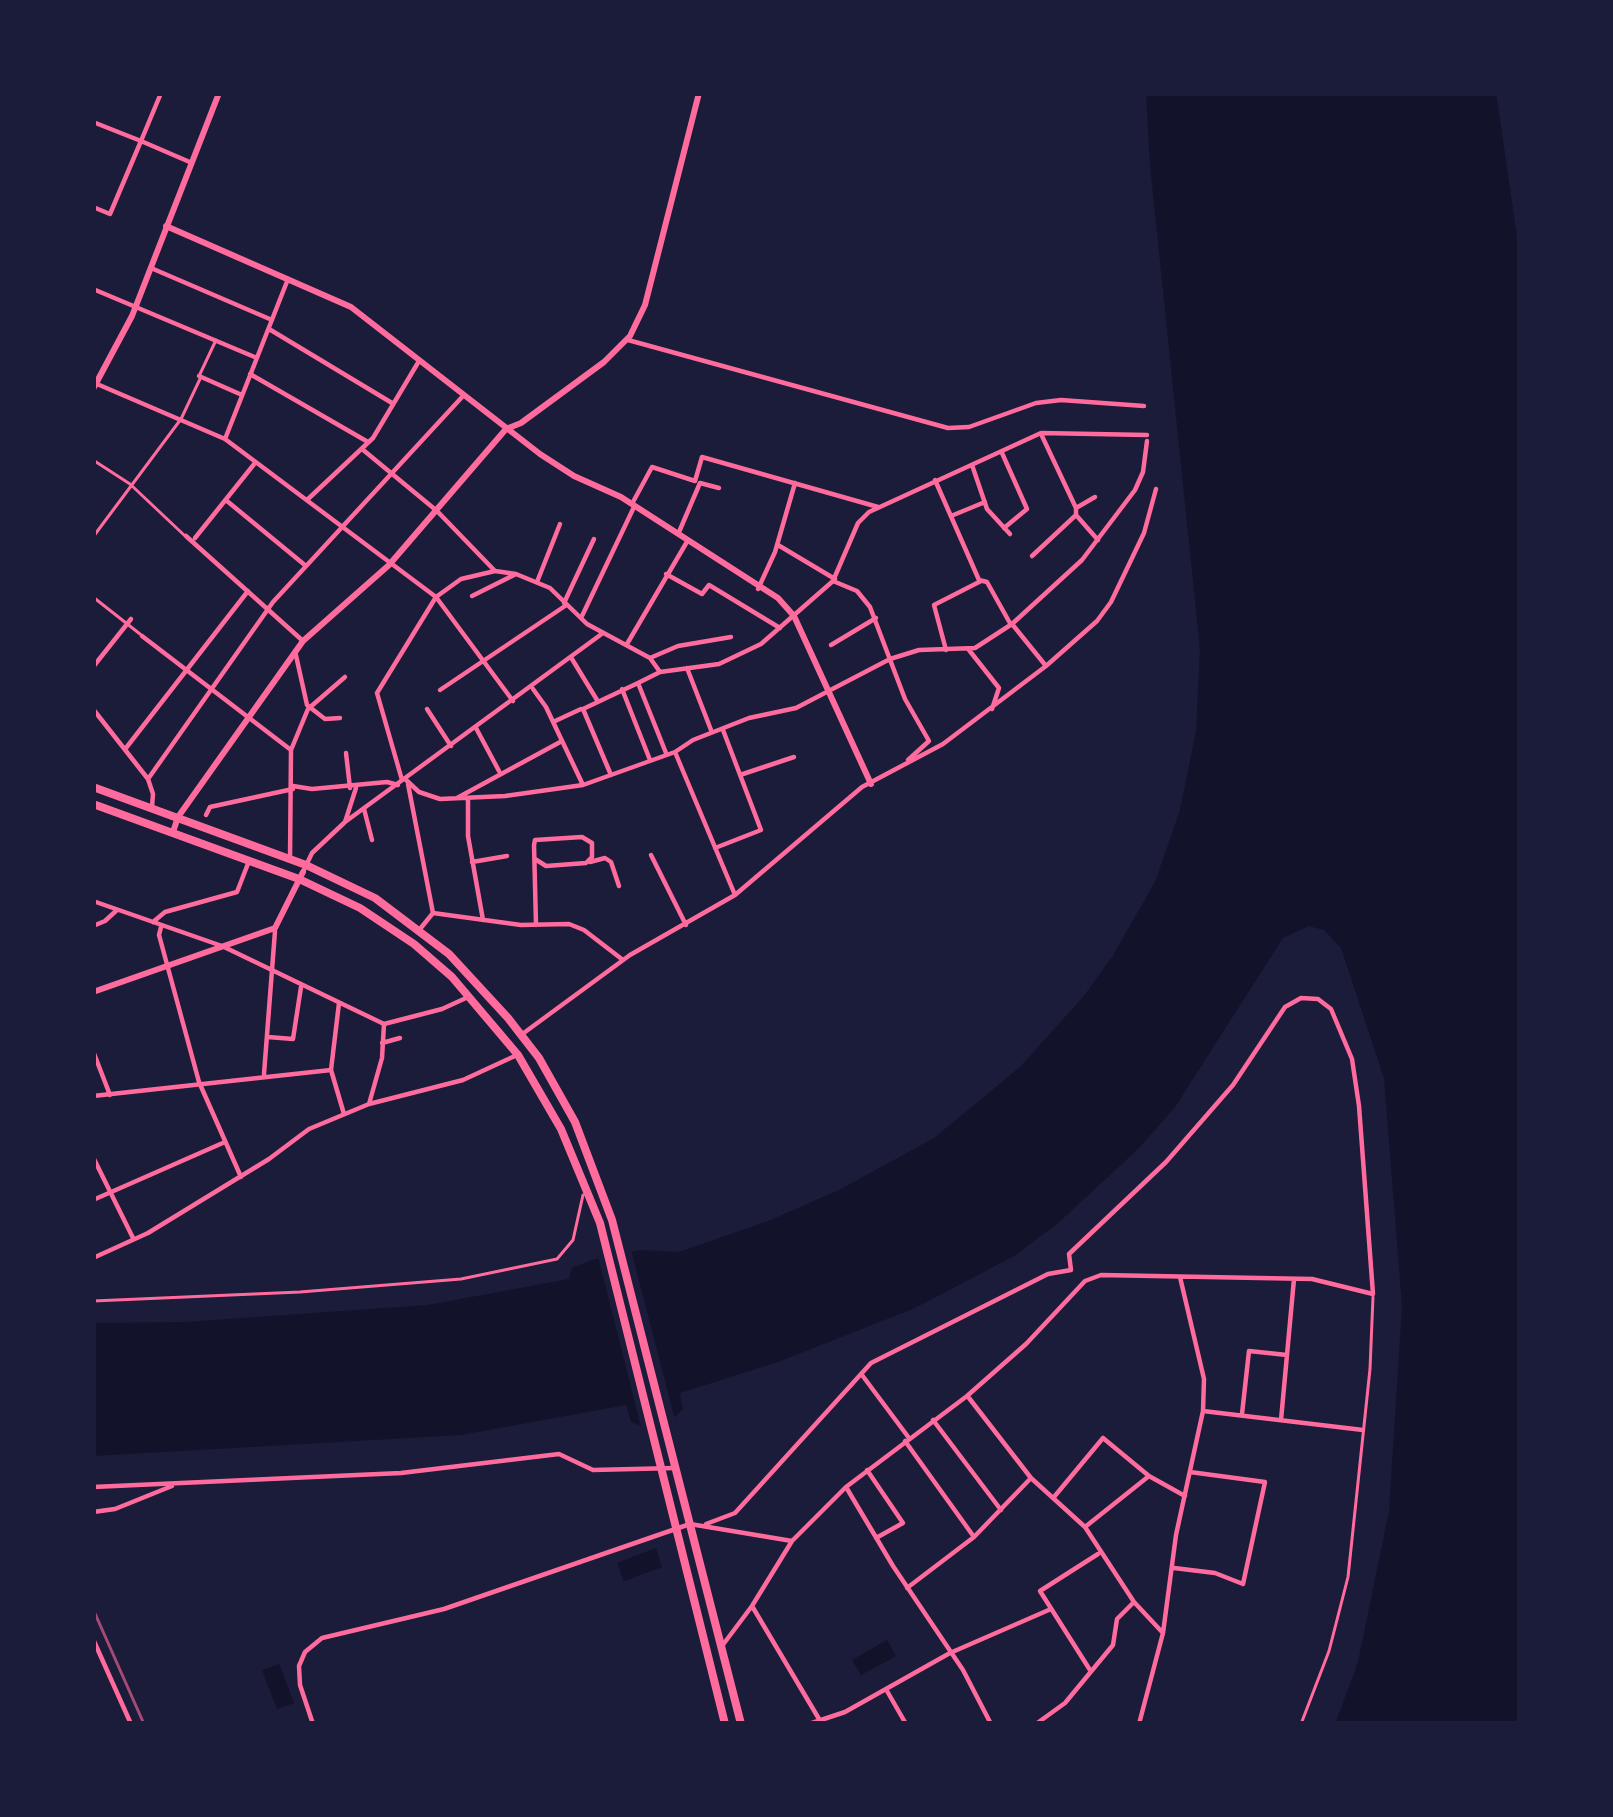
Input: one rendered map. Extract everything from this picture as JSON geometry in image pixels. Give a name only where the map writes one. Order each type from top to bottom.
[{"type":"highway","points":[[93,787],[290,859],[434,961],[518,1054],[561,1129],[599,1223],[725,1724]]},
{"type":"highway","points":[[93,804],[249,861],[303,872],[375,898],[420,929],[477,982],[521,1035],[575,1122],[613,1220],[741,1724]]},
{"type":"street","points":[[93,207],[110,214],[161,93]]},
{"type":"street","points":[[219,93],[136,307],[95,387],[225,439],[436,597],[513,700]]},
{"type":"street","points":[[173,832],[246,718],[303,641],[389,566],[506,430],[521,424],[628,340],[645,305],[699,93]]},
{"type":"street","points":[[93,122],[192,163]]},
{"type":"street","points":[[166,226],[351,307],[506,430],[574,476],[679,532],[758,586],[794,616],[871,784]]},
{"type":"street","points":[[151,268],[272,320]]},
{"type":"street","points":[[225,439],[288,279]]},
{"type":"street","points":[[93,289],[257,358]]},
{"type":"street","points":[[269,329],[393,404]]},
{"type":"street","points":[[93,537],[181,419],[216,340]]},
{"type":"street","points":[[628,340],[948,428],[969,427],[1061,400],[1144,406]]},
{"type":"street","points":[[306,500],[368,442],[419,361]]},
{"type":"street","points":[[250,374],[368,442]]},
{"type":"street","points":[[200,376],[242,395]]},
{"type":"street","points":[[148,778],[269,610],[463,396]]},
{"type":"street","points":[[1041,433],[1076,512],[1098,540]]},
{"type":"street","points":[[206,815],[210,807],[293,788],[403,782],[440,799],[469,799],[583,784],[675,752],[749,718],[796,708],[890,659],[919,650],[970,650],[1011,624],[1098,540],[1135,490],[1143,472],[1147,438],[1041,433],[878,507],[858,523],[834,579],[761,644],[738,656],[660,672],[554,722]]},
{"type":"street","points":[[362,449],[437,511],[496,571]]},
{"type":"street","points":[[973,465],[985,502],[1007,531],[1027,509],[1002,453]]},
{"type":"street","points":[[679,532],[702,457],[878,507]]},
{"type":"street","points":[[93,460],[130,484],[303,641]]},
{"type":"street","points":[[195,538],[256,464]]},
{"type":"street","points":[[581,618],[652,466],[719,488]]},
{"type":"street","points":[[935,480],[981,581]]},
{"type":"street","points":[[758,586],[778,545],[795,483]]},
{"type":"street","points":[[521,1035],[623,960],[735,895],[800,836],[871,784],[943,744],[1046,666],[1097,621],[1111,602],[1144,533],[1156,489]]},
{"type":"street","points":[[1032,556],[1095,497]]},
{"type":"street","points":[[227,501],[306,566]]},
{"type":"street","points":[[951,516],[985,502]]},
{"type":"street","points":[[537,582],[560,524]]},
{"type":"street","points":[[440,690],[566,604],[594,538]]},
{"type":"street","points":[[627,644],[688,539]]},
{"type":"street","points":[[778,545],[857,591],[876,619],[905,699],[928,740],[943,744]]},
{"type":"street","points":[[366,701],[376,693],[436,597],[461,579],[496,571],[550,588],[581,618],[650,658],[660,672]]},
{"type":"street","points":[[472,596],[516,574]]},
{"type":"street","points":[[667,574],[702,594],[709,585],[780,628]]},
{"type":"street","points":[[946,650],[934,605],[981,581],[987,582],[1011,624],[1046,666]]},
{"type":"street","points":[[126,748],[248,591]]},
{"type":"street","points":[[93,596],[291,750]]},
{"type":"street","points":[[831,645],[876,619]]},
{"type":"street","points":[[93,667],[129,621]]},
{"type":"street","points":[[264,1075],[275,928],[311,853],[345,822],[603,633]]},
{"type":"street","points":[[650,658],[678,646],[731,638]]},
{"type":"street","points":[[970,650],[999,688],[992,709]]},
{"type":"street","points":[[295,651],[309,708],[325,719],[340,718]]},
{"type":"street","points":[[572,658],[598,701]]},
{"type":"street","points":[[687,668],[712,732]]},
{"type":"street","points":[[290,859],[291,750],[309,708],[346,677]]},
{"type":"street","points":[[638,683],[666,754]]},
{"type":"street","points":[[532,687],[583,784]]},
{"type":"street","points":[[622,689],[650,760]]},
{"type":"street","points":[[376,693],[403,782],[433,914]]},
{"type":"street","points":[[427,709],[451,746]]},
{"type":"street","points":[[93,710],[148,778],[152,808]]},
{"type":"street","points":[[583,710],[612,777]]},
{"type":"street","points":[[476,728],[500,773]]},
{"type":"street","points":[[715,848],[761,830],[722,728]]},
{"type":"street","points":[[905,765],[928,740]]},
{"type":"street","points":[[455,799],[562,741]]},
{"type":"street","points":[[675,752],[735,895]]},
{"type":"street","points":[[345,822],[353,788],[346,753]]},
{"type":"street","points":[[740,775],[794,757]]},
{"type":"street","points":[[469,799],[472,862],[483,920]]},
{"type":"street","points":[[364,808],[372,840]]},
{"type":"street","points":[[536,925],[536,840],[582,837],[592,843],[592,857],[586,863]]},
{"type":"street","points":[[652,854],[686,925]]},
{"type":"street","points":[[472,862],[507,856]]},
{"type":"street","points":[[535,860],[546,866],[605,858],[619,886]]},
{"type":"street","points":[[153,922],[165,912],[237,892],[249,861]]},
{"type":"street","points":[[651,878],[660,874]]},
{"type":"street","points":[[93,901],[222,946],[384,1024],[442,1010],[469,996]]},
{"type":"street","points":[[93,926],[117,910]]},
{"type":"street","points":[[433,914],[568,925],[584,929],[623,960]]},
{"type":"street","points":[[420,929],[433,914]]},
{"type":"street","points":[[161,926],[159,935],[199,1082],[241,1177]]},
{"type":"street","points":[[93,992],[275,928]]},
{"type":"street","points":[[268,1037],[293,1039],[302,984]]},
{"type":"street","points":[[1071,1270],[1069,1254],[1124,1206],[1193,1132],[1233,1085],[1285,1007],[1301,998],[1318,999],[1331,1009],[1352,1059],[1373,1294],[1348,1577],[1329,1651],[1301,1724]]},
{"type":"street","points":[[339,1001],[331,1070],[344,1114]]},
{"type":"street","points":[[369,1104],[382,1058],[384,1024]]},
{"type":"street","points":[[382,1043],[400,1038]]},
{"type":"street","points":[[93,1051],[110,1095]]},
{"type":"street","points":[[93,1258],[134,1240],[241,1177],[309,1129],[369,1104],[463,1080],[518,1054]]},
{"type":"street","points":[[93,1096],[331,1070]]},
{"type":"street","points":[[93,1199],[225,1142]]},
{"type":"street","points":[[93,1157],[134,1240]]},
{"type":"street","points":[[93,1300],[300,1292],[461,1279],[557,1259],[573,1240],[580,1199],[588,1189]]},
{"type":"street","points":[[706,1524],[735,1513],[871,1363],[1048,1274],[1071,1270],[1090,1279]]},
{"type":"street","points":[[722,1646],[792,1541],[846,1487],[968,1396],[1090,1279],[1101,1275],[1312,1279],[1373,1294]]},
{"type":"street","points":[[1139,1724],[1163,1633],[1203,1411],[1202,1369],[1180,1277]]},
{"type":"street","points":[[1281,1420],[1294,1279]]},
{"type":"street","points":[[1242,1416],[1249,1351],[1287,1355]]},
{"type":"street","points":[[862,1375],[974,1537]]},
{"type":"street","points":[[968,1396],[1031,1478],[1085,1528],[1134,1602],[1163,1633]]},
{"type":"street","points":[[1203,1411],[1363,1430]]},
{"type":"street","points":[[933,1420],[1001,1510]]},
{"type":"street","points":[[1054,1497],[1103,1438],[1149,1476],[1185,1496]]},
{"type":"street","points":[[93,1487],[401,1473],[559,1454],[593,1470],[675,1468]]},
{"type":"street","points":[[867,1470],[903,1523],[876,1538]]},
{"type":"street","points":[[1172,1568],[1215,1573],[1243,1584],[1265,1482],[1190,1472]]},
{"type":"street","points":[[1085,1528],[1149,1476]]},
{"type":"street","points":[[908,1588],[974,1537],[1031,1478]]},
{"type":"street","points":[[93,1512],[116,1509],[177,1484]]},
{"type":"street","points":[[846,1487],[991,1724]]},
{"type":"street","points":[[314,1724],[300,1685],[299,1666],[305,1652],[322,1638],[444,1609],[690,1524],[792,1541]]},
{"type":"street","points":[[1090,1670],[1040,1591],[1101,1553]]},
{"type":"street","points":[[1036,1724],[1065,1703],[1113,1645],[1117,1619],[1134,1602]]},
{"type":"street","points":[[752,1606],[821,1722]]},
{"type":"street","points":[[809,1724],[887,1691],[950,1653],[1051,1609]]},
{"type":"street","points":[[93,1640],[130,1724]]},
{"type":"street","points":[[887,1691],[906,1724]]},
{"type":"shaded area","points":[[1146,93],[1496,93],[1520,257],[1520,1724],[1335,1724],[1358,1662],[1389,1511],[1402,1306],[1384,1078],[1341,948],[1324,930],[1309,926],[1283,938],[1175,1107],[1138,1149],[1057,1224],[1014,1256],[915,1308],[778,1362],[680,1393],[683,1409],[675,1417],[639,1425],[631,1422],[626,1405],[461,1435],[93,1456],[93,1323],[185,1322],[428,1305],[569,1279],[572,1268],[592,1260],[641,1250],[679,1252],[841,1189],[934,1138],[1020,1067],[1083,997],[1155,882],[1180,810],[1196,731],[1200,649]]},
{"type":"shaded area","points":[[656,1548],[662,1567],[624,1581],[617,1563]]},
{"type":"shaded area","points":[[887,1640],[896,1656],[861,1675],[852,1660]]},
{"type":"shaded area","points":[[279,1664],[294,1703],[277,1709],[262,1670]]},
{"type":"pier","points":[[630,1246],[676,1423],[642,1431],[597,1253]]},
{"type":"railway","points":[[93,1609],[144,1724]]}]
